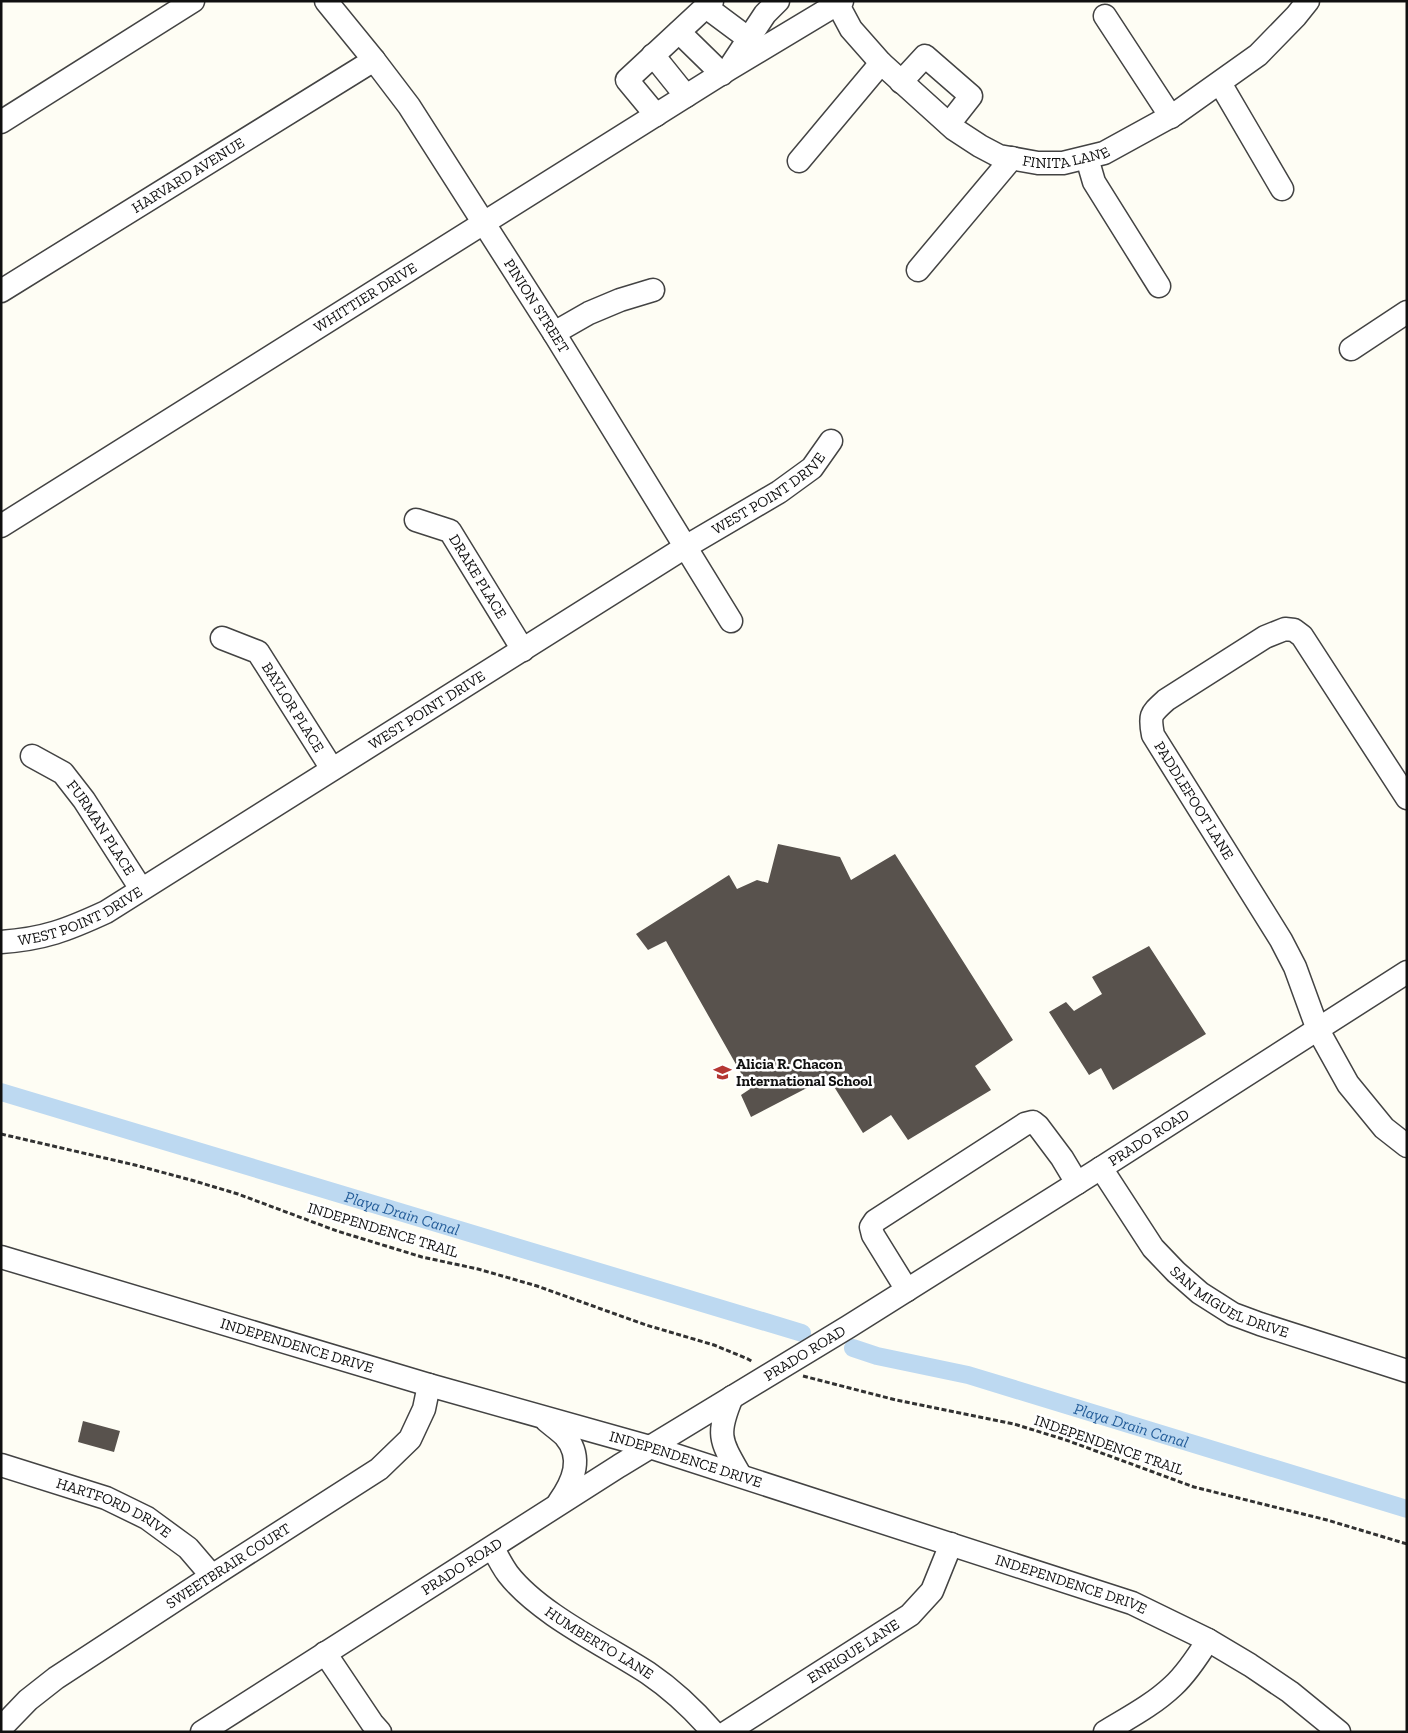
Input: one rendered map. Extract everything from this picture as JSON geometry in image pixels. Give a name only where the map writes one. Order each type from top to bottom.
[{"type":"street","points":[[1,122],[193,1]]},
{"type":"street","name":"PINION STREET","points":[[326,1],[409,106],[687,546],[731,621]]},
{"type":"street","name":"FINITA LANE","points":[[839,2],[851,29],[881,64],[949,124],[980,146],[999,156],[1038,163],[1063,163],[1104,153],[1171,117],[1220,84],[1258,55],[1308,1]]},
{"type":"street","name":"WHITTIER DRIVE","points":[[1,526],[725,71],[839,2]]},
{"type":"street","points":[[656,115],[627,80],[709,4],[749,39]]},
{"type":"street","name":"WHITTIER DRIVE","points":[[725,71],[749,39],[769,4]]},
{"type":"street","points":[[1105,16],[1171,117]]},
{"type":"street","points":[[679,32],[725,71]]},
{"type":"street","points":[[653,55],[686,96]]},
{"type":"street","points":[[901,82],[926,56],[971,96],[949,124]]},
{"type":"street","name":"HARVARD AVENUE","points":[[1,291],[374,60]]},
{"type":"street","points":[[799,161],[881,64]]},
{"type":"street","points":[[1220,84],[1282,189]]},
{"type":"street","points":[[918,270],[1012,158]]},
{"type":"street","points":[[1087,158],[1094,182],[1160,286]]},
{"type":"street","points":[[554,334],[590,313],[620,300],[653,290]]},
{"type":"street","points":[[1351,348],[1407,312]]},
{"type":"street","name":"WEST POINT DRIVE","points":[[1,942],[47,936],[71,928],[106,912],[687,546],[779,492],[812,468],[831,441]]},
{"type":"street","name":"DRAKE PLACE","points":[[416,520],[450,532],[523,650]]},
{"type":"street","name":"PADDLEFOOT LANE","points":[[1407,798],[1302,636],[1294,630],[1285,629],[1265,637],[1166,700],[1152,713],[1153,735],[1280,940],[1295,967],[1318,1030],[1348,1084],[1384,1128],[1407,1146]]},
{"type":"street","name":"BAYLOR PLACE","points":[[222,638],[258,652],[332,769]]},
{"type":"street","name":"FURMAN PLACE","points":[[32,756],[63,773],[84,800],[141,889]]},
{"type":"street","name":"PRADO ROAD","points":[[202,1732],[650,1447],[732,1397],[802,1366],[848,1327],[1407,972]]},
{"type":"street","points":[[907,1290],[873,1236],[871,1227],[874,1221],[1025,1124],[1033,1122],[1038,1126],[1077,1183]]},
{"type":"street","name":"SAN MIGUEL DRIVE","points":[[1101,1168],[1153,1248],[1200,1293],[1233,1314],[1407,1371]]},
{"type":"street","name":"INDEPENDENCE DRIVE","points":[[1,1257],[429,1385],[650,1447],[1132,1603],[1208,1640],[1290,1692],[1339,1732]]},
{"type":"street","name":"SWEETBRAIR COURT","points":[[1,1728],[28,1700],[56,1678],[379,1469],[410,1438],[424,1409],[429,1385]]},
{"type":"street","points":[[732,1397],[722,1426],[722,1438],[724,1447],[740,1475]]},
{"type":"street","points":[[545,1418],[565,1436],[573,1448],[575,1458],[574,1476],[570,1486],[556,1507]]},
{"type":"street","name":"HARTFORD DRIVE","points":[[1,1465],[106,1498],[147,1518],[188,1548],[212,1576]]},
{"type":"street","name":"ENRIQUE LANE","points":[[727,1732],[910,1615],[932,1591],[951,1544]]},
{"type":"street","name":"HUMBERTO LANE","points":[[493,1548],[507,1573],[547,1610],[649,1674],[684,1701],[713,1732]]},
{"type":"street","points":[[1105,1732],[1154,1701],[1173,1686],[1197,1657],[1208,1640]]},
{"type":"street","points":[[325,1653],[380,1732]]},
{"type":"path","name":"INDEPENDENCE TRAIL","points":[[1,1134],[135,1164],[228,1191],[336,1231],[422,1257],[478,1269],[537,1286],[646,1325],[714,1345],[754,1363]]},
{"type":"path","name":"INDEPENDENCE TRAIL","points":[[802,1366],[896,1400],[1014,1424],[1066,1440],[1194,1487],[1327,1520],[1407,1544]]},
{"type":"building","points":[[778,844],[840,857],[851,880],[895,854],[1013,1040],[975,1066],[991,1090],[908,1140],[891,1115],[863,1133],[828,1077],[751,1117],[741,1095],[750,1089],[666,941],[648,950],[636,934],[729,875],[737,889],[757,880],[768,883]]},
{"type":"building","points":[[1149,946],[1206,1034],[1113,1090],[1101,1068],[1089,1075],[1049,1012],[1066,1002],[1074,1011],[1102,994],[1092,977]]},
{"type":"building","points":[[83,1421],[120,1431],[114,1452],[78,1442]]},
{"type":"waterway","name":"Playa Drain Canal","points":[[1,1092],[802,1333]]},
{"type":"waterway","name":"Playa Drain Canal","points":[[853,1348],[877,1356],[968,1375],[1407,1509]]},
{"type":"place","name":"Alicia R. Chacon International School","points":[[722,1073]]}]
